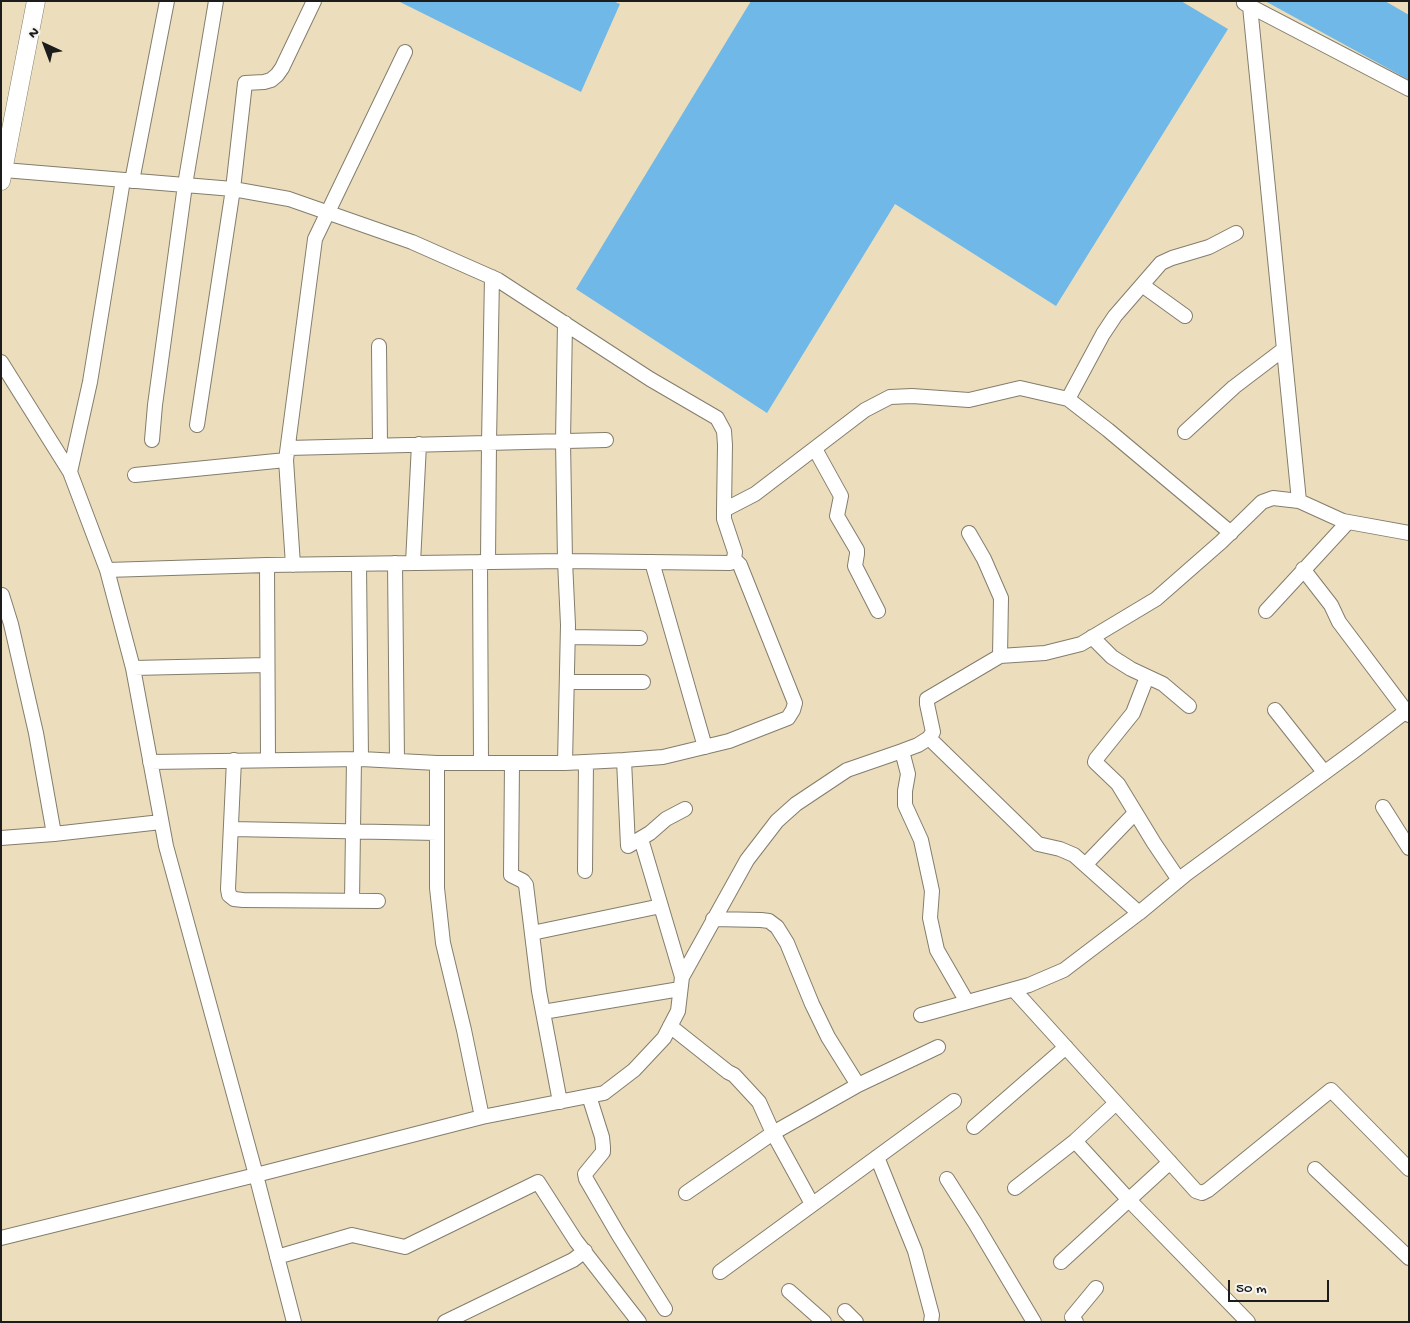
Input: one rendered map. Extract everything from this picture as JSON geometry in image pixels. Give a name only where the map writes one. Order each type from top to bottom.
[{"type":"street","points":[[36,1],[3,176],[127,180],[233,189],[289,199],[412,242],[498,280],[650,379],[717,418],[724,431],[724,519],[735,552],[734,559],[730,563],[565,561],[267,565],[107,570]]},
{"type":"street","points":[[70,472],[90,382],[127,180],[167,1]]},
{"type":"street","points":[[152,440],[155,405],[185,185],[216,1]]},
{"type":"street","points":[[197,425],[233,189],[245,83],[264,82],[271,80],[277,75],[314,1]]},
{"type":"street","points":[[1246,3],[1409,89]]},
{"type":"street","points":[[1246,3],[1299,501]]},
{"type":"street","points":[[292,565],[287,454],[315,238],[405,52]]},
{"type":"street","points":[[1068,399],[1103,334],[1115,316],[1161,263],[1209,247],[1236,233]]},
{"type":"street","points":[[482,763],[484,562],[489,443],[492,277]]},
{"type":"street","points":[[1142,285],[1185,316]]},
{"type":"street","points":[[565,323],[563,441],[568,637],[565,763]]},
{"type":"street","points":[[379,346],[380,445]]},
{"type":"street","points":[[1185,432],[1234,387],[1284,349]]},
{"type":"street","points":[[1,362],[70,472],[107,570],[133,668],[166,846],[294,1322]]},
{"type":"street","points":[[724,510],[755,494],[865,410],[890,397],[912,396],[969,400],[1020,388],[1068,399],[1231,533]]},
{"type":"street","points":[[135,475],[287,454],[380,445],[606,440]]},
{"type":"street","points":[[413,563],[420,444]]},
{"type":"street","points":[[814,449],[841,496],[837,516],[857,550],[855,566],[878,611]]},
{"type":"street","points":[[1,1238],[482,1117],[604,1093],[634,1070],[664,1038],[678,1011],[681,983],[713,919],[747,860],[778,821],[796,804],[847,770],[918,745],[929,738],[933,732],[927,704],[928,700],[1000,656],[1045,653],[1081,644],[1156,599],[1231,533],[1262,502],[1272,498],[1299,501],[1343,521],[1409,533]]},
{"type":"street","points":[[1266,611],[1348,522]]},
{"type":"street","points":[[969,533],[984,559],[1001,598],[1000,656]]},
{"type":"street","points":[[150,762],[357,759],[438,763],[565,763],[663,757],[729,741],[788,718],[795,703],[740,565],[734,559]]},
{"type":"street","points":[[652,562],[705,747]]},
{"type":"street","points":[[395,563],[397,761]]},
{"type":"street","points":[[352,901],[352,831],[357,759],[359,564]]},
{"type":"street","points":[[267,565],[268,760]]},
{"type":"street","points":[[920,1015],[1014,990],[1064,970],[1179,880],[1408,712],[1339,622],[1331,605],[1304,569]]},
{"type":"street","points":[[2,595],[11,624],[36,733],[54,834]]},
{"type":"street","points":[[568,637],[640,638]]},
{"type":"street","points":[[1092,637],[1112,657],[1131,669],[1163,684],[1189,706]]},
{"type":"street","points":[[133,668],[267,665]]},
{"type":"street","points":[[1147,677],[1133,713],[1096,758],[1095,762],[1118,784],[1179,880]]},
{"type":"street","points":[[567,682],[643,682]]},
{"type":"street","points":[[1275,710],[1324,772]]},
{"type":"street","points":[[929,738],[1038,844],[1060,849],[1074,855],[1139,913]]},
{"type":"street","points":[[902,751],[908,774],[905,805],[921,840],[932,891],[930,918],[937,950],[967,1002]]},
{"type":"street","points":[[234,760],[229,895],[234,899],[243,900],[378,901]]},
{"type":"street","points":[[624,760],[628,846],[641,839],[666,819],[685,810]]},
{"type":"street","points":[[586,762],[586,871]]},
{"type":"street","points":[[438,763],[437,888],[443,943],[482,1117]]},
{"type":"street","points":[[512,763],[511,875],[523,881],[526,885],[539,991],[560,1102]]},
{"type":"street","points":[[1383,807],[1409,848]]},
{"type":"street","points":[[1085,865],[1135,813]]},
{"type":"street","points":[[1,838],[162,822]]},
{"type":"street","points":[[231,829],[437,833]]},
{"type":"street","points":[[641,839],[681,983]]},
{"type":"street","points":[[532,933],[661,906]]},
{"type":"street","points":[[713,919],[761,920],[769,922],[777,928],[787,943],[828,1037],[858,1085]]},
{"type":"street","points":[[543,1012],[681,983]]},
{"type":"street","points":[[1014,990],[1196,1192],[1208,1190],[1331,1090],[1409,1169]]},
{"type":"street","points":[[670,1026],[734,1075],[759,1102],[773,1133],[812,1204]]},
{"type":"street","points":[[686,1193],[773,1133],[858,1085],[938,1047]]},
{"type":"street","points":[[974,1127],[1066,1047]]},
{"type":"street","points":[[589,1096],[602,1136],[603,1152],[585,1174],[586,1179],[665,1309]]},
{"type":"street","points":[[720,1272],[954,1101]]},
{"type":"street","points":[[1016,1188],[1075,1141],[1116,1103]]},
{"type":"street","points":[[1075,1141],[1129,1200],[1248,1322]]},
{"type":"street","points":[[877,1157],[915,1251],[932,1315],[931,1322]]},
{"type":"street","points":[[1061,1262],[1170,1162]]},
{"type":"street","points":[[1315,1169],[1409,1258]]},
{"type":"street","points":[[947,1179],[1034,1322]]},
{"type":"street","points":[[277,1257],[352,1235],[405,1247],[538,1182],[585,1251],[639,1322]]},
{"type":"street","points":[[445,1322],[573,1260],[585,1251]]},
{"type":"street","points":[[1076,1322],[1072,1317],[1096,1288]]},
{"type":"street","points":[[790,1291],[824,1322]]},
{"type":"street","points":[[845,1311],[856,1322]]},
{"type":"water","points":[[398,1],[613,1],[620,4],[581,92]]},
{"type":"water","points":[[751,1],[1181,1],[1228,29],[1056,306],[895,204],[767,413],[576,289]]},
{"type":"water","points":[[1265,1],[1385,1],[1409,15],[1409,80]]}]
